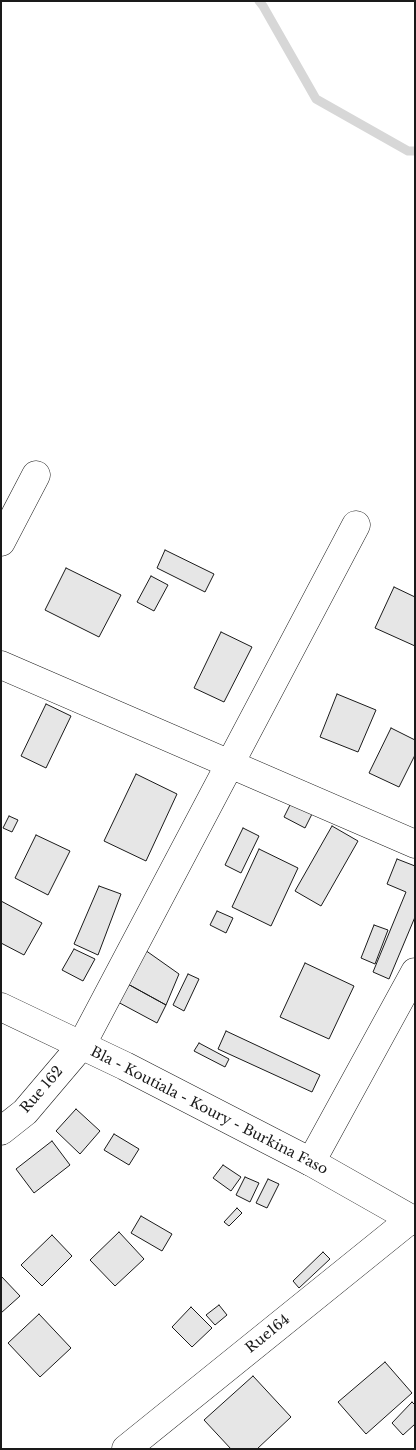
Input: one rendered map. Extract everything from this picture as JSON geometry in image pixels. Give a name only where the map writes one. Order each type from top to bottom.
[{"type":"street","points":[[1,542],[36,475]]},
{"type":"street","name":"Rue 162","points":[[1,1131],[25,1112],[81,1046],[356,525]]},
{"type":"street","points":[[1,665],[415,844]]},
{"type":"street","points":[[311,1162],[415,972]]},
{"type":"street","name":"Bla - Koutiala - Koury - Burkina Faso","points":[[1,1007],[125,1066],[311,1162],[413,1220]]},
{"type":"street","name":"Rue164","points":[[126,1449],[413,1220]]},
{"type":"building","points":[[165,550],[214,574],[205,592],[157,568]]},
{"type":"building","points":[[66,568],[121,595],[99,637],[45,610]]},
{"type":"building","points":[[151,576],[168,585],[154,611],[137,602]]},
{"type":"building","points":[[394,587],[415,597],[415,646],[375,628]]},
{"type":"building","points":[[221,632],[252,647],[224,702],[194,688]]},
{"type":"building","points":[[337,694],[376,710],[358,752],[320,737]]},
{"type":"building","points":[[46,704],[71,716],[46,768],[21,756]]},
{"type":"building","points":[[391,728],[415,740],[415,755],[399,787],[369,773]]},
{"type":"building","points":[[136,774],[177,794],[146,861],[104,841]]},
{"type":"building","points":[[292,801],[313,812],[305,828],[284,817]]},
{"type":"building","points":[[9,816],[18,820],[12,832],[3,828]]},
{"type":"building","points":[[332,826],[358,841],[321,906],[295,891]]},
{"type":"building","points":[[243,828],[259,836],[241,873],[225,865]]},
{"type":"building","points":[[36,835],[70,851],[48,895],[15,878]]},
{"type":"building","points":[[259,849],[298,868],[271,926],[232,907]]},
{"type":"building","points":[[397,859],[415,866],[415,917],[389,979],[373,972],[406,892],[387,884]]},
{"type":"building","points":[[99,886],[121,894],[98,955],[74,944]]},
{"type":"building","points":[[1,901],[42,923],[24,955],[1,943]]},
{"type":"building","points":[[217,911],[233,918],[226,933],[210,925]]},
{"type":"building","points":[[374,925],[388,930],[375,964],[361,958]]},
{"type":"building","points":[[74,949],[95,959],[83,981],[62,970]]},
{"type":"building","points":[[145,950],[179,974],[166,1005],[126,983]]},
{"type":"building","points":[[305,963],[354,986],[329,1039],[280,1017]]},
{"type":"building","points":[[188,974],[199,979],[184,1011],[173,1005]]},
{"type":"building","points":[[126,983],[166,1005],[157,1023],[116,1001]]},
{"type":"building","points":[[226,1031],[320,1075],[312,1092],[218,1049]]},
{"type":"building","points":[[199,1043],[229,1059],[225,1067],[194,1051]]},
{"type":"building","points":[[76,1109],[100,1131],[80,1154],[56,1131]]},
{"type":"building","points":[[114,1134],[139,1149],[129,1165],[104,1150]]},
{"type":"building","points":[[52,1141],[70,1165],[34,1193],[16,1169]]},
{"type":"building","points":[[223,1165],[241,1177],[231,1191],[213,1178]]},
{"type":"building","points":[[245,1177],[259,1183],[250,1202],[236,1195]]},
{"type":"building","points":[[268,1179],[279,1184],[267,1208],[256,1203]]},
{"type":"building","points":[[237,1208],[242,1213],[229,1226],[224,1222]]},
{"type":"building","points":[[141,1216],[172,1234],[162,1251],[131,1233]]},
{"type":"building","points":[[119,1232],[144,1259],[115,1286],[90,1260]]},
{"type":"building","points":[[52,1235],[72,1256],[42,1286],[21,1265]]},
{"type":"building","points":[[323,1252],[330,1259],[299,1288],[293,1281]]},
{"type":"building","points":[[1,1276],[20,1296],[1,1313]]},
{"type":"building","points":[[219,1305],[227,1315],[215,1325],[206,1315]]},
{"type":"building","points":[[191,1307],[212,1328],[192,1347],[172,1327]]},
{"type":"building","points":[[39,1314],[71,1348],[40,1377],[8,1343]]},
{"type":"building","points":[[385,1362],[412,1393],[366,1434],[338,1402]]},
{"type":"building","points":[[253,1376],[291,1417],[257,1449],[231,1449],[204,1420]]},
{"type":"building","points":[[412,1402],[415,1405],[415,1424],[403,1435],[392,1423]]},
{"type":"waterway","points":[[259,1],[316,99],[408,151],[415,151]]}]
